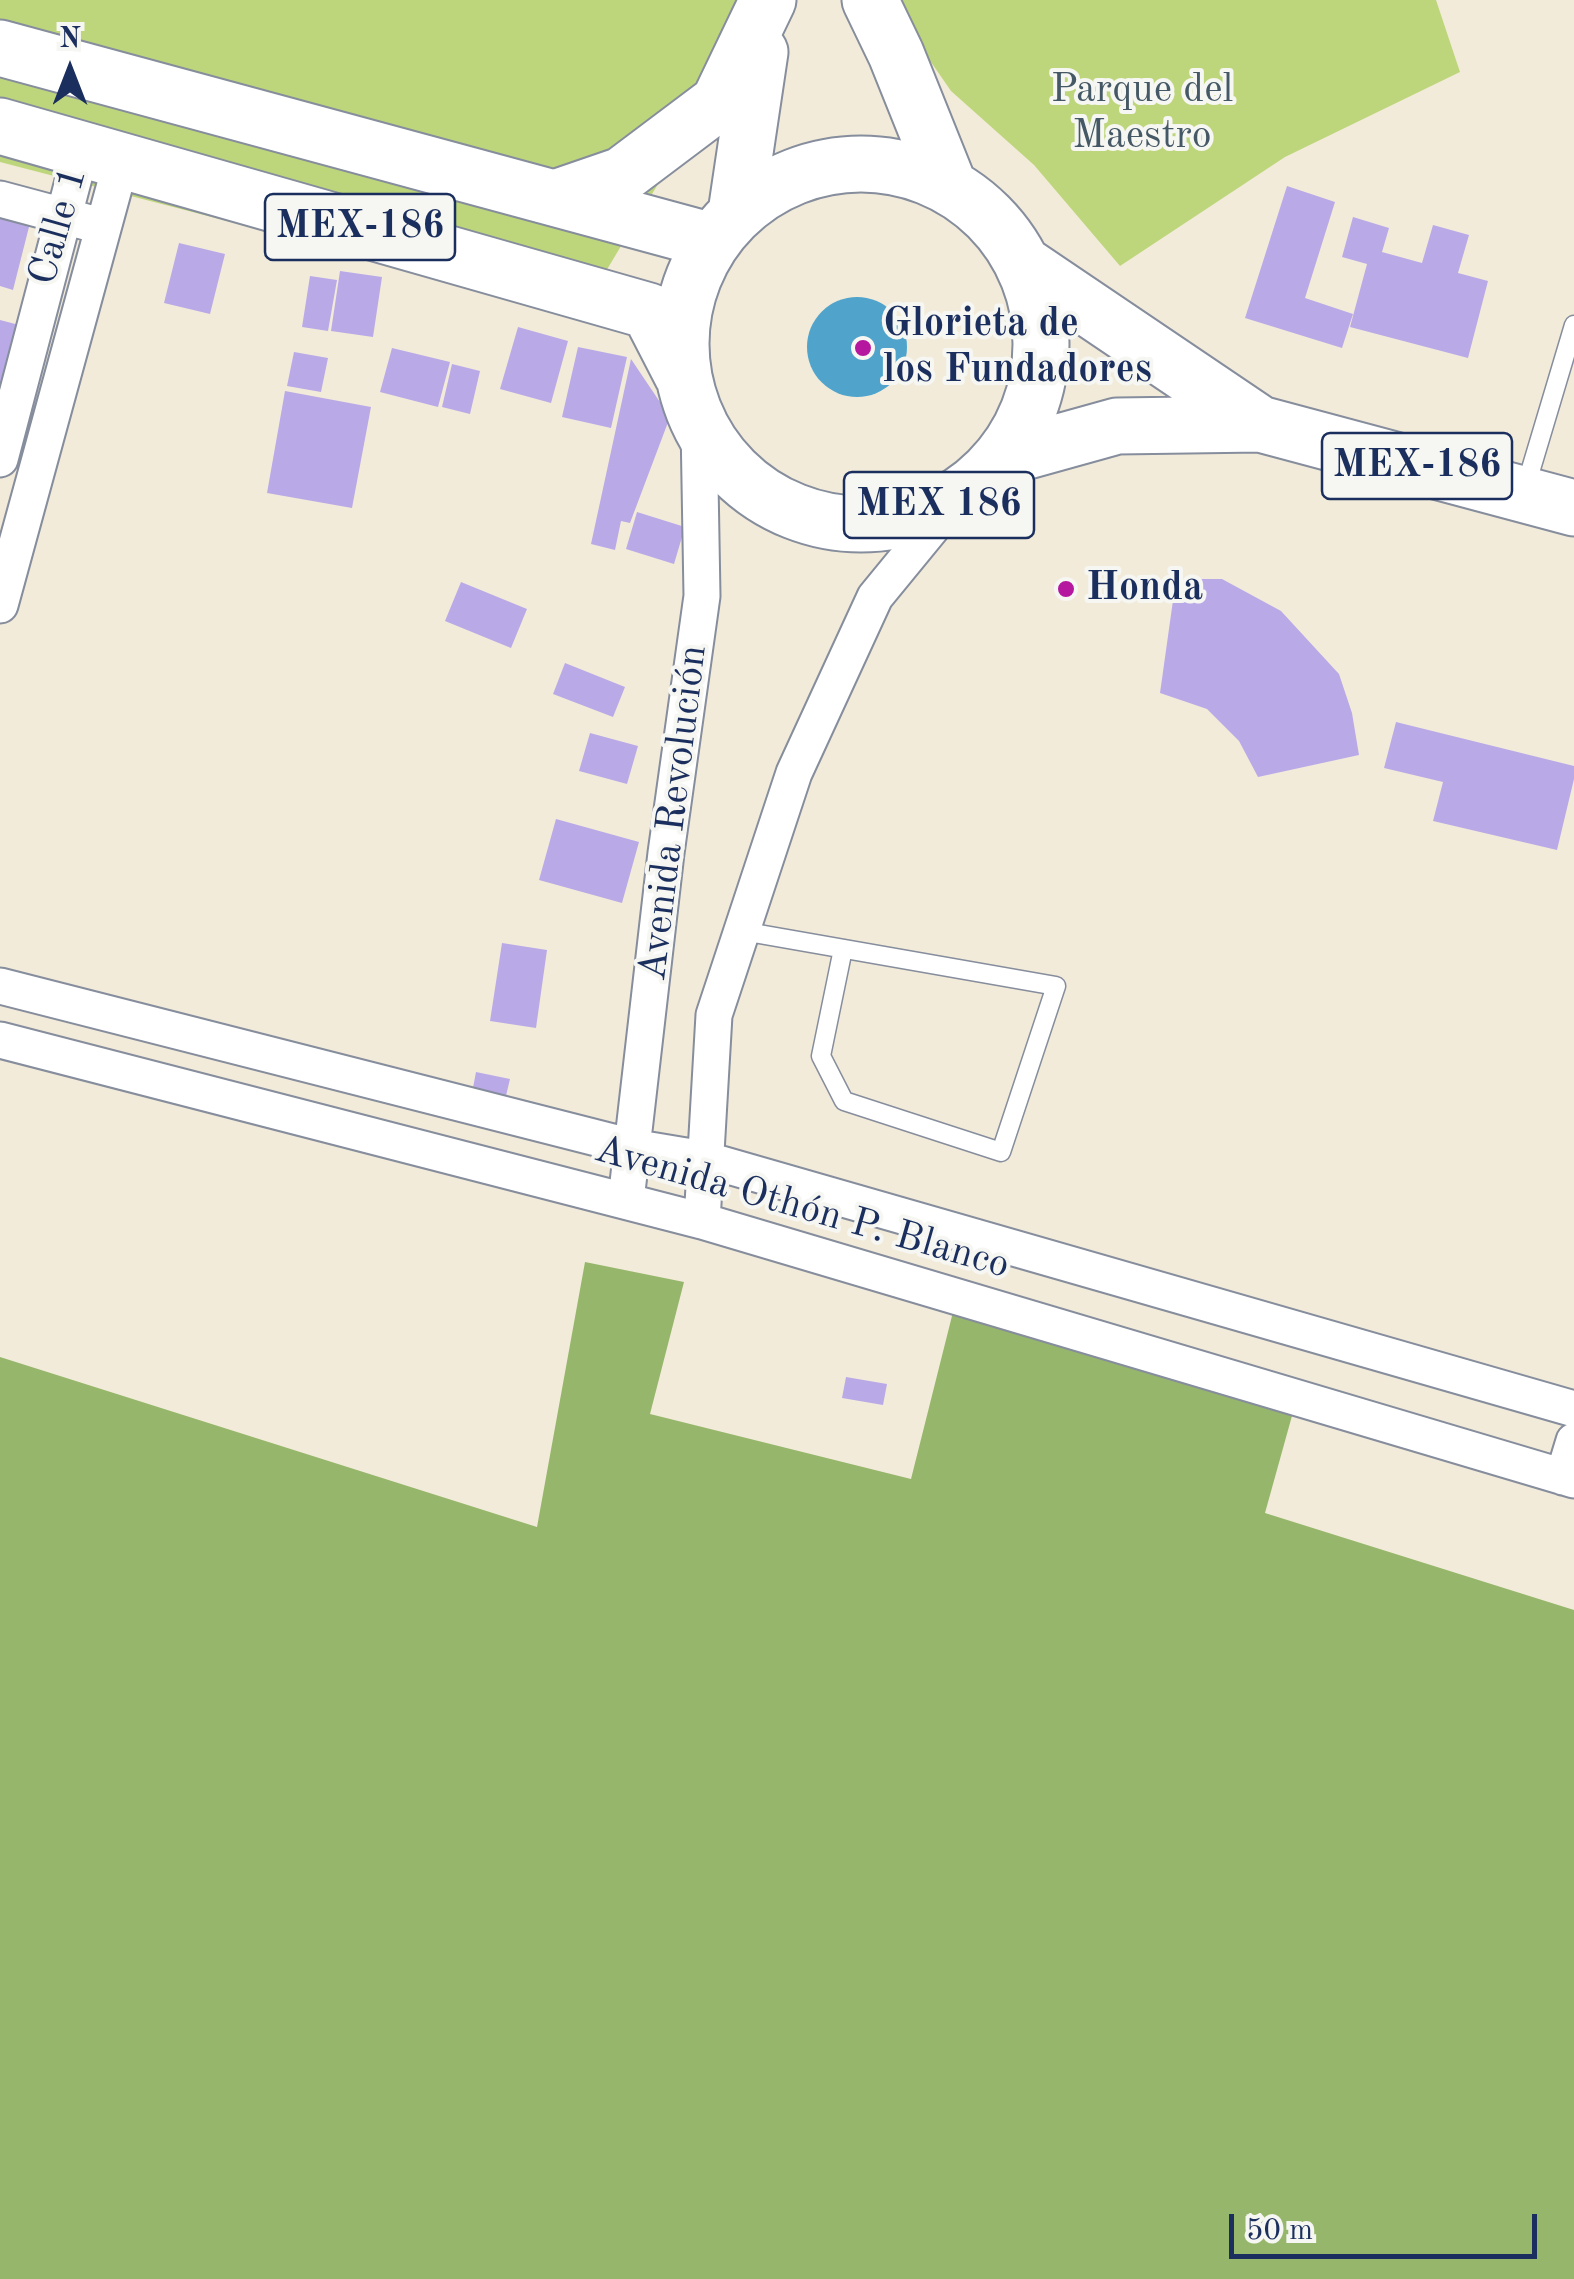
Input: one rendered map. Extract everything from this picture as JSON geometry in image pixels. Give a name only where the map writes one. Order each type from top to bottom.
[{"type":"main road","points":[[558,197],[622,175],[720,102],[768,0]]},
{"type":"main road","points":[[691,401],[680,329],[691,283],[724,227],[768,0]]},
{"type":"main road","points":[[870,0],[949,186]]},
{"type":"main road","name":"MEX-186","points":[[0,48],[558,197],[724,227]]},
{"type":"main road","name":"MEX-186","points":[[0,126],[649,311],[691,401]]},
{"type":"main road","name":"MEX 186","points":[[691,401],[734,474],[784,508],[841,523],[901,520],[956,497],[982,480],[1002,458],[1028,414],[1041,366],[1041,315],[1026,266],[994,220],[949,186],[895,167],[838,165],[783,181],[724,227]]},
{"type":"main road","name":"MEX-186","points":[[1026,266],[1260,424]]},
{"type":"main road","name":"MEX-186","points":[[1002,458],[1117,426],[1260,424],[1549,501]]},
{"type":"street","name":"Calle 1","points":[[0,459],[64,216],[102,153]]},
{"type":"street","name":"Calle 1","points":[[0,605],[102,227],[102,153]]},
{"type":"street","points":[[0,199],[102,227]]},
{"type":"street","name":"Avenida Revolución","points":[[626,1200],[666,853],[702,596],[691,401]]},
{"type":"street","name":"Avenida Revolución","points":[[702,1221],[714,1015],[794,773],[875,597],[956,497]]},
{"type":"street","name":"Avenida Othón P. Blanco","points":[[0,986],[632,1147],[704,1159],[1574,1409]]},
{"type":"street","name":"Avenida Othón P. Blanco","points":[[0,1040],[702,1221],[1569,1479]]},
{"type":"street","points":[[1569,1479],[1574,1441]]},
{"type":"lane","points":[[1549,501],[1574,325]]},
{"type":"lane","points":[[742,931],[1056,986],[1001,1152],[844,1101],[821,1056],[843,949]]},
{"type":"green space","points":[[0,0],[768,0],[581,313],[0,162]]},
{"type":"green space","name":"Parque del Maestro","points":[[888,0],[1436,0],[1460,72],[1285,157],[1120,266],[1034,165],[951,91]]},
{"type":"green space","points":[[585,1262],[684,1282],[650,1414],[911,1479],[954,1308],[1295,1405],[1265,1513],[1574,1610],[1574,2279],[0,2279],[0,1357],[537,1527]]},
{"type":"water","points":[[857,297],[885,305],[899,319],[907,347],[899,375],[885,389],[857,397],[829,389],[815,375],[807,347],[815,319],[829,305]]},
{"type":"building","points":[[1287,186],[1335,202],[1305,298],[1353,314],[1342,348],[1245,318]]},
{"type":"building","points":[[0,215],[30,223],[13,290],[0,286]]},
{"type":"building","points":[[1353,217],[1389,228],[1382,252],[1422,263],[1433,225],[1469,235],[1458,273],[1488,281],[1468,358],[1350,327],[1367,264],[1342,257]]},
{"type":"building","points":[[179,243],[225,254],[210,314],[164,303]]},
{"type":"building","points":[[340,271],[382,277],[373,337],[331,331]]},
{"type":"building","points":[[310,276],[337,280],[328,331],[302,327]]},
{"type":"building","points":[[0,320],[23,326],[0,404]]},
{"type":"building","points":[[518,327],[568,341],[551,403],[500,389]]},
{"type":"building","points":[[578,347],[627,357],[611,428],[562,417]]},
{"type":"building","points":[[392,348],[450,362],[438,407],[380,392]]},
{"type":"building","points":[[294,352],[328,358],[321,392],[287,386]]},
{"type":"building","points":[[631,359],[670,417],[630,523],[621,521],[615,550],[591,544]]},
{"type":"building","points":[[452,364],[480,371],[470,414],[442,407]]},
{"type":"building","points":[[285,391],[371,407],[352,508],[267,493]]},
{"type":"building","points":[[637,512],[685,527],[674,564],[626,549]]},
{"type":"building","points":[[1176,579],[1222,579],[1281,611],[1339,674],[1352,713],[1359,755],[1258,777],[1239,741],[1207,709],[1160,693]]},
{"type":"building","points":[[461,582],[527,609],[511,648],[445,621]]},
{"type":"building","points":[[565,663],[625,687],[613,717],[553,694]]},
{"type":"building","points":[[1396,722],[1574,766],[1557,850],[1433,821],[1443,782],[1384,768]]},
{"type":"building","points":[[590,733],[638,746],[627,784],[579,771]]},
{"type":"building","points":[[556,819],[639,842],[622,903],[539,880]]},
{"type":"building","points":[[502,943],[547,950],[536,1028],[490,1021]]},
{"type":"building","points":[[476,1072],[510,1079],[505,1100],[472,1093]]},
{"type":"building","points":[[846,1377],[887,1384],[883,1405],[842,1398]]},
{"type":"place","name":"Glorieta de los Fundadores","points":[[863,348]]},
{"type":"place","name":"Honda","points":[[1066,589]]}]
